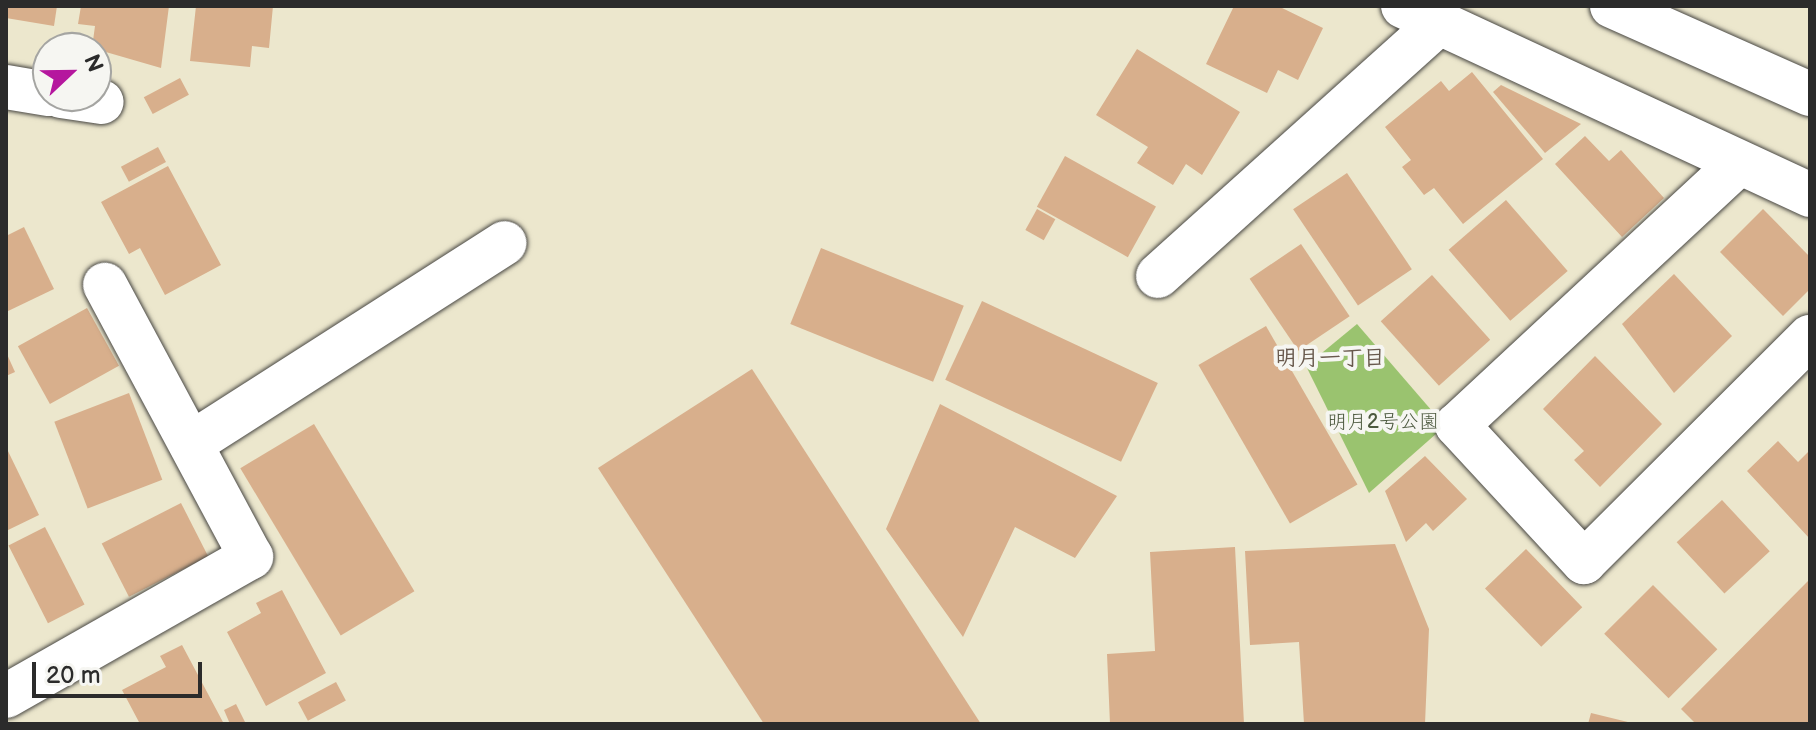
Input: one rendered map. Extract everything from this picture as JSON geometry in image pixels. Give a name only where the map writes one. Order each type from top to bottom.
[{"type":"street","points":[[1612,6],[1810,94]]},
{"type":"street","points":[[1158,276],[1422,14],[1737,165],[1810,195]]},
{"type":"street","points":[[6,87],[32,91]]},
{"type":"street","points":[[1737,165],[1457,425],[1584,562],[1810,337]]},
{"type":"street","points":[[192,443],[505,243]]},
{"type":"street","points":[[6,696],[251,557],[105,285]]},
{"type":"green space","name":"明月2号公園","points":[[1357,324],[1445,426],[1369,493],[1306,366]]},
{"type":"building","points":[[6,6],[57,6],[54,26],[6,18]]},
{"type":"building","points":[[81,6],[169,6],[161,68],[112,54],[112,32],[94,32],[95,26],[78,24]]},
{"type":"building","points":[[196,6],[273,6],[269,48],[252,46],[250,67],[190,61]]},
{"type":"building","points":[[1234,6],[1278,6],[1323,28],[1298,80],[1278,70],[1267,93],[1206,64]]},
{"type":"building","points":[[1137,49],[1240,112],[1202,175],[1186,164],[1173,185],[1137,163],[1148,147],[1096,115]]},
{"type":"building","points":[[1472,72],[1543,159],[1463,224],[1434,188],[1424,195],[1402,167],[1411,160],[1385,127],[1441,81],[1449,91]]},
{"type":"building","points":[[180,78],[189,95],[153,114],[144,97]]},
{"type":"building","points":[[1501,85],[1581,124],[1545,153],[1493,92]]},
{"type":"building","points":[[1585,136],[1609,161],[1621,150],[1664,198],[1622,237],[1555,164]]},
{"type":"building","points":[[158,147],[166,162],[129,182],[121,167]]},
{"type":"building","points":[[1065,156],[1156,206],[1128,257],[1037,207]]},
{"type":"building","points":[[168,166],[221,265],[165,295],[140,248],[129,254],[101,202]]},
{"type":"building","points":[[1347,173],[1412,269],[1358,306],[1293,209]]},
{"type":"building","points":[[1506,200],[1568,271],[1510,321],[1449,250]]},
{"type":"building","points":[[1037,209],[1055,219],[1044,240],[1025,230]]},
{"type":"building","points":[[1763,209],[1810,257],[1810,289],[1783,316],[1720,252]]},
{"type":"building","points":[[24,227],[54,289],[6,312],[6,236]]},
{"type":"building","points":[[1301,244],[1350,316],[1298,351],[1250,279]]},
{"type":"building","points":[[821,248],[964,306],[933,382],[790,324]]},
{"type":"building","points":[[1674,274],[1732,336],[1674,393],[1622,324]]},
{"type":"building","points":[[1432,275],[1490,340],[1439,386],[1381,321]]},
{"type":"building","points":[[982,301],[1158,383],[1121,462],[945,380]]},
{"type":"building","points":[[87,308],[119,366],[50,404],[18,346]]},
{"type":"building","points":[[1266,326],[1358,484],[1290,523],[1198,365]]},
{"type":"building","points":[[6,352],[15,372],[6,376]]},
{"type":"building","points":[[1595,356],[1662,424],[1600,487],[1574,460],[1584,451],[1543,409]]},
{"type":"building","points":[[752,369],[981,724],[764,724],[598,468]]},
{"type":"building","points":[[129,393],[162,480],[88,508],[54,422]]},
{"type":"building","points":[[940,404],[1117,496],[1075,558],[1015,527],[963,637],[886,529]]},
{"type":"building","points":[[314,424],[414,591],[341,635],[240,468]]},
{"type":"building","points":[[1778,441],[1798,462],[1810,450],[1810,539],[1747,471]]},
{"type":"building","points":[[6,447],[39,515],[6,531]]},
{"type":"building","points":[[1425,456],[1467,499],[1433,531],[1426,523],[1406,542],[1385,491]]},
{"type":"building","points":[[1722,500],[1770,551],[1724,593],[1677,542]]},
{"type":"building","points":[[181,503],[208,556],[129,597],[102,543]]},
{"type":"building","points":[[45,527],[84,605],[48,623],[8,546]]},
{"type":"building","points":[[1395,544],[1429,629],[1425,724],[1304,724],[1299,642],[1250,645],[1245,551]]},
{"type":"building","points":[[1235,547],[1244,724],[1110,724],[1107,654],[1155,651],[1150,552]]},
{"type":"building","points":[[1526,549],[1582,607],[1541,647],[1485,589]]},
{"type":"building","points":[[1810,579],[1810,724],[1696,724],[1681,709]]},
{"type":"building","points":[[1653,585],[1717,649],[1669,698],[1604,634]]},
{"type":"building","points":[[282,590],[326,673],[266,706],[227,632],[261,613],[256,603]]},
{"type":"building","points":[[182,645],[224,724],[140,724],[122,690],[166,667],[160,656]]},
{"type":"building","points":[[336,682],[346,701],[308,721],[298,702]]},
{"type":"building","points":[[236,704],[246,724],[230,724],[224,710]]},
{"type":"building","points":[[1591,713],[1632,723],[1632,724],[1588,724]]},
{"type":"district","name":"明月一丁目","points":[[1330,359]]}]
